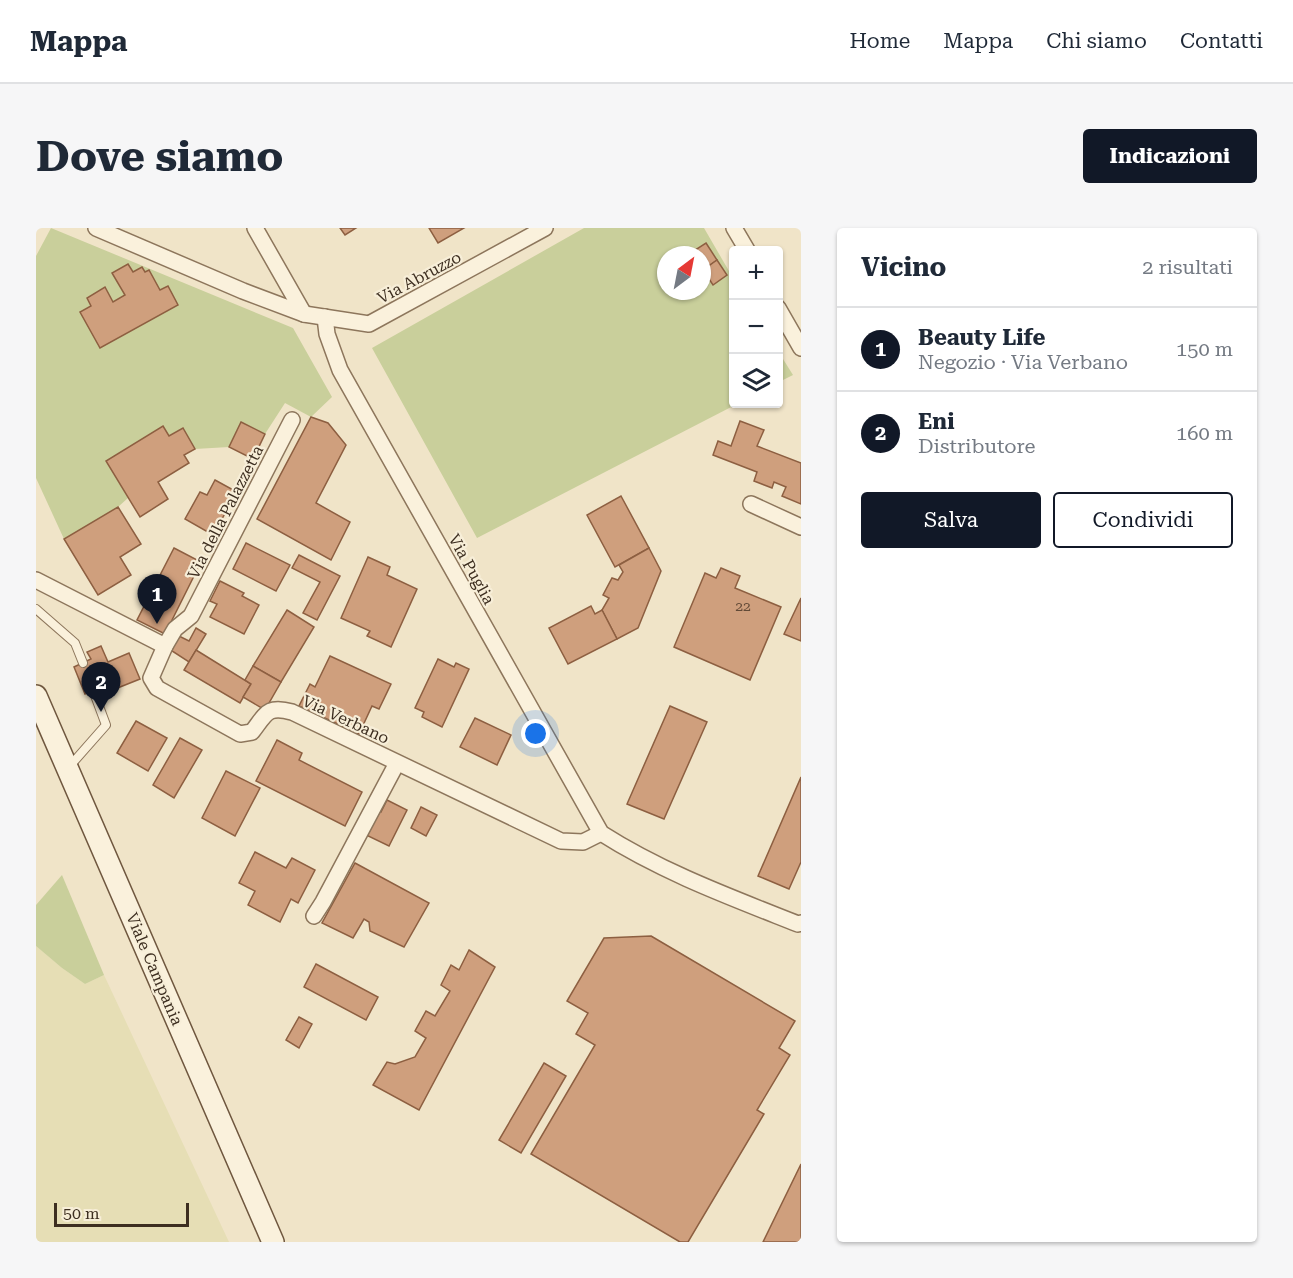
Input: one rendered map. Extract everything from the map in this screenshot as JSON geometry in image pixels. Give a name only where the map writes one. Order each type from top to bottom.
[{"type":"street","name":"Via Abruzzo","points":[[96,228],[303,314],[369,324],[545,228]]},
{"type":"street","points":[[255,228],[303,314]]},
{"type":"street","points":[[734,228],[745,246]]},
{"type":"street","name":"Via Puglia","points":[[325,317],[327,334],[340,370],[601,833],[633,854],[694,883],[798,924],[801,923]]},
{"type":"street","points":[[783,317],[801,348]]},
{"type":"street","name":"Via della Palazzetta","points":[[165,646],[175,629],[191,616],[292,420]]},
{"type":"street","points":[[750,504],[801,526]]},
{"type":"street","points":[[36,580],[165,646]]},
{"type":"street","name":"Via Verbano","points":[[165,646],[151,678],[157,688],[240,734],[252,732],[271,710],[291,712],[561,841],[583,842],[601,833]]},
{"type":"street","name":"Viale Campania","points":[[36,696],[273,1242]]},
{"type":"street","points":[[314,916],[397,763]]},
{"type":"lane","points":[[36,609],[75,643],[83,663]]},
{"type":"lane","points":[[68,768],[106,724],[93,690]]},
{"type":"shaded area","points":[[36,946],[85,984],[104,975],[229,1242],[36,1242]]},
{"type":"green space","points":[[51,228],[293,328],[332,397],[311,417],[285,403],[265,434],[241,422],[229,447],[195,449],[183,428],[169,436],[163,426],[106,461],[128,498],[118,507],[64,539],[36,478],[36,256]]},
{"type":"green space","points":[[584,228],[704,228],[729,271],[729,408],[477,538],[372,348]]},
{"type":"green space","points":[[783,359],[793,375],[783,380]]},
{"type":"green space","points":[[62,875],[104,975],[85,984],[36,946],[36,905]]},
{"type":"building","points":[[340,228],[356,228],[345,235]]},
{"type":"building","points":[[429,228],[464,228],[438,243]]},
{"type":"building","points":[[711,251],[717,260],[711,264]]},
{"type":"building","points":[[717,260],[727,275],[713,285],[711,282],[711,264]]},
{"type":"building","points":[[128,264],[133,272],[142,267],[145,272],[149,270],[160,290],[168,286],[178,305],[100,348],[80,312],[91,306],[87,298],[105,287],[113,302],[125,295],[112,273]]},
{"type":"building","points":[[311,417],[328,423],[346,445],[316,503],[350,522],[331,560],[257,519]]},
{"type":"building","points":[[740,421],[764,430],[757,446],[801,463],[801,504],[782,496],[786,487],[774,482],[772,488],[754,481],[757,472],[713,455],[718,441],[731,446]]},
{"type":"building","points":[[241,422],[265,434],[253,459],[229,447]]},
{"type":"building","points":[[163,426],[169,436],[183,428],[195,449],[184,455],[189,463],[158,482],[168,499],[140,517],[106,461]]},
{"type":"building","points":[[215,480],[237,492],[213,535],[185,519],[200,492],[207,495]]},
{"type":"building","points":[[621,496],[649,548],[615,567],[587,515]]},
{"type":"building","points":[[118,507],[141,544],[120,557],[131,575],[98,595],[64,539]]},
{"type":"building","points":[[246,543],[290,565],[276,591],[233,569]]},
{"type":"building","points":[[174,548],[201,562],[165,634],[137,620]]},
{"type":"building","points":[[649,548],[661,571],[638,628],[617,639],[602,610],[609,598],[603,595],[612,578],[618,580],[623,572],[619,565]]},
{"type":"building","points":[[299,555],[340,576],[317,620],[303,613],[320,582],[292,568]]},
{"type":"building","points":[[368,557],[390,567],[387,575],[417,589],[391,647],[367,636],[370,631],[341,618]]},
{"type":"building","points":[[721,568],[740,576],[735,588],[781,607],[750,680],[674,647],[705,573],[716,578]]},
{"type":"building","points":[[220,581],[244,593],[242,596],[259,605],[244,634],[210,617],[217,604],[210,601]]},
{"type":"building","points":[[801,598],[801,641],[784,634]]},
{"type":"building","points":[[591,606],[595,614],[602,610],[617,639],[568,664],[549,628]]},
{"type":"building","points":[[287,610],[314,627],[281,682],[253,666]]},
{"type":"building","points":[[196,628],[206,634],[189,662],[169,649],[177,635],[189,641]]},
{"type":"building","points":[[101,646],[108,662],[129,653],[140,679],[105,693],[102,687],[85,694],[74,667],[91,659],[87,652]]},
{"type":"building","points":[[196,650],[251,684],[240,703],[184,670]]},
{"type":"building","points":[[330,656],[391,684],[379,709],[372,706],[359,734],[299,706],[310,684],[315,687]]},
{"type":"building","points":[[438,659],[454,667],[456,663],[469,669],[442,727],[422,717],[424,712],[415,708]]},
{"type":"building","points":[[253,666],[281,682],[265,710],[243,697],[251,684],[245,680]]},
{"type":"building","points":[[670,706],[707,722],[664,819],[627,804]]},
{"type":"building","points":[[475,718],[511,735],[497,765],[460,747]]},
{"type":"building","points":[[136,721],[167,738],[148,771],[117,753]]},
{"type":"building","points":[[180,738],[202,750],[174,798],[153,785]]},
{"type":"building","points":[[277,740],[302,753],[299,760],[362,792],[345,826],[256,781]]},
{"type":"building","points":[[226,771],[260,788],[235,836],[202,818]]},
{"type":"building","points":[[801,777],[801,862],[789,889],[758,876]]},
{"type":"building","points":[[387,800],[407,810],[389,846],[364,834],[376,809],[381,812]]},
{"type":"building","points":[[421,807],[437,815],[426,836],[411,828]]},
{"type":"building","points":[[255,852],[286,868],[292,858],[315,870],[298,903],[291,899],[280,922],[248,905],[255,891],[239,883]]},
{"type":"building","points":[[355,863],[429,903],[404,947],[370,931],[369,922],[364,919],[353,938],[322,923]]},
{"type":"building","points":[[651,936],[795,1021],[779,1048],[790,1055],[757,1110],[764,1114],[688,1242],[680,1242],[531,1154],[595,1045],[576,1034],[588,1013],[567,1001],[604,938]]},
{"type":"building","points":[[469,950],[495,967],[419,1110],[373,1085],[387,1062],[395,1064],[415,1057],[426,1038],[415,1031],[426,1011],[435,1016],[450,991],[441,985],[451,965],[459,970]]},
{"type":"building","points":[[316,964],[378,997],[366,1020],[304,987]]},
{"type":"building","points":[[299,1017],[312,1024],[299,1048],[286,1040]]},
{"type":"building","points":[[544,1063],[566,1076],[521,1153],[499,1140]]},
{"type":"building","points":[[801,1164],[801,1242],[763,1242]]},
{"type":"place","name":"Beauty Life","points":[[157,624]]},
{"type":"place","name":"Eni","points":[[101,712]]}]
